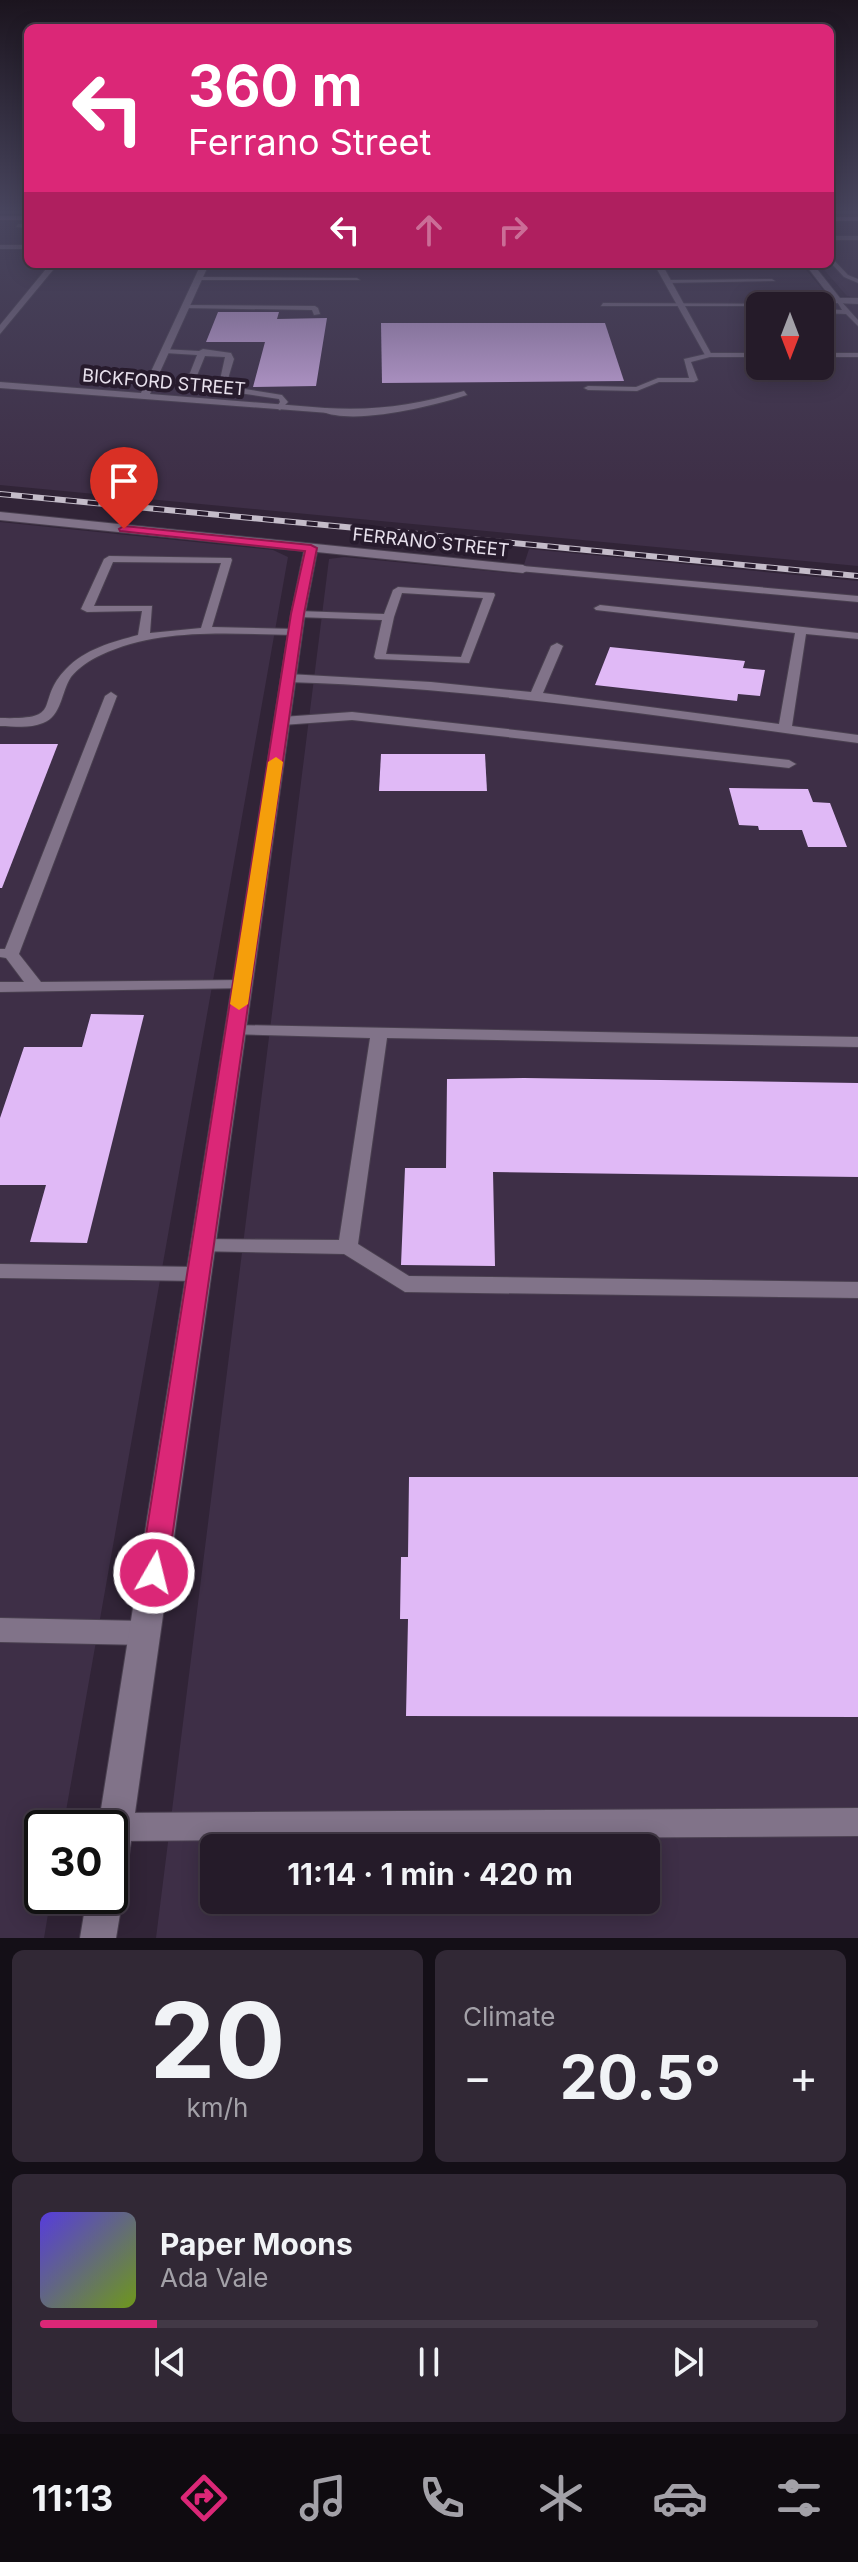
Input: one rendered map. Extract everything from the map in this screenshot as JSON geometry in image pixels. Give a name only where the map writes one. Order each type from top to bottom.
[{"type":"street","points":[[0,331],[24,301]]},
{"type":"street","points":[[144,397],[188,301]]},
{"type":"street","points":[[680,301],[710,355]]},
{"type":"street","name":"BICKFORD STREET","points":[[0,385],[325,411]]},
{"type":"street","name":"FERRANO STREET","points":[[0,516],[523,569]]},
{"type":"street","points":[[118,1810],[296,623],[311,548]]},
{"type":"street","points":[[98,1938],[102,1914]]},
{"type":"lane","points":[[838,301],[858,324]]},
{"type":"lane","points":[[603,305],[746,306]]},
{"type":"lane","points":[[185,307],[315,308],[316,314]]},
{"type":"lane","points":[[834,312],[847,312]]},
{"type":"lane","points":[[165,351],[222,352],[230,359],[223,382],[205,386]]},
{"type":"lane","points":[[203,351],[192,378],[195,384],[282,397],[284,402],[280,408]]},
{"type":"lane","points":[[588,388],[637,389],[658,380],[694,380],[687,361],[710,355],[746,355]]},
{"type":"lane","points":[[834,355],[858,355]]},
{"type":"lane","points":[[325,411],[398,412],[429,406],[464,393]]},
{"type":"lane","points":[[143,638],[148,608],[87,609],[109,559],[227,560],[205,632]]},
{"type":"lane","points":[[523,569],[858,599]]},
{"type":"lane","points":[[398,590],[490,595],[465,661],[380,657],[388,617],[398,590]]},
{"type":"lane","points":[[600,608],[858,636]]},
{"type":"lane","points":[[0,722],[40,720],[48,715],[65,677],[92,655],[119,643],[296,623],[388,617]]},
{"type":"lane","points":[[785,729],[801,630]]},
{"type":"lane","points":[[535,697],[557,646]]},
{"type":"lane","points":[[288,678],[348,679],[535,697],[858,739]]},
{"type":"lane","points":[[36,986],[5,953],[111,696]]},
{"type":"lane","points":[[282,721],[352,716],[789,764]]},
{"type":"lane","points":[[0,987],[242,985]]},
{"type":"lane","points":[[235,1030],[858,1042]]},
{"type":"lane","points":[[348,1247],[379,1033]]},
{"type":"lane","points":[[203,1246],[348,1247],[405,1284],[858,1290]]},
{"type":"lane","points":[[0,1271],[198,1274]]},
{"type":"lane","points":[[0,1630],[145,1633]]},
{"type":"lane","points":[[128,1827],[858,1822]]},
{"type":"shaded area","points":[[0,301],[746,301],[746,380],[834,380],[834,303],[858,303],[858,566],[0,485]]},
{"type":"shaded area","points":[[0,522],[273,550],[288,557],[66,1810],[24,1810],[24,1914],[48,1914],[44,1938],[0,1938]]},
{"type":"shaded area","points":[[529,549],[858,581],[858,1938],[156,1938],[329,559],[344,557],[521,574]]},
{"type":"building","points":[[218,312],[279,312],[277,319],[327,318],[316,386],[253,387],[265,342],[206,342]]},
{"type":"building","points":[[381,323],[605,323],[624,381],[382,383]]},
{"type":"building","points":[[610,647],[745,661],[743,668],[765,670],[760,696],[738,694],[737,701],[595,685]]},
{"type":"building","points":[[0,744],[58,744],[2,888],[0,888]]},
{"type":"building","points":[[381,754],[485,754],[487,791],[379,791]]},
{"type":"building","points":[[729,788],[808,789],[813,802],[830,803],[847,847],[808,847],[802,830],[759,830],[758,826],[739,825]]},
{"type":"building","points":[[91,1014],[144,1015],[87,1243],[30,1242],[46,1185],[0,1185],[0,1118],[24,1047],[82,1047]]},
{"type":"building","points":[[447,1079],[858,1083],[858,1177],[493,1172],[495,1266],[401,1265],[405,1168],[446,1168]]},
{"type":"building","points":[[409,1477],[858,1477],[858,1717],[406,1716],[408,1619],[400,1619],[401,1557],[408,1557]]},
{"type":"railway","points":[[0,494],[858,576]]},
{"type":"slow traffic","points":[[239,1004],[276,762]]},
{"type":"route","points":[[124,529],[311,548],[298,614],[154,1573]]}]
